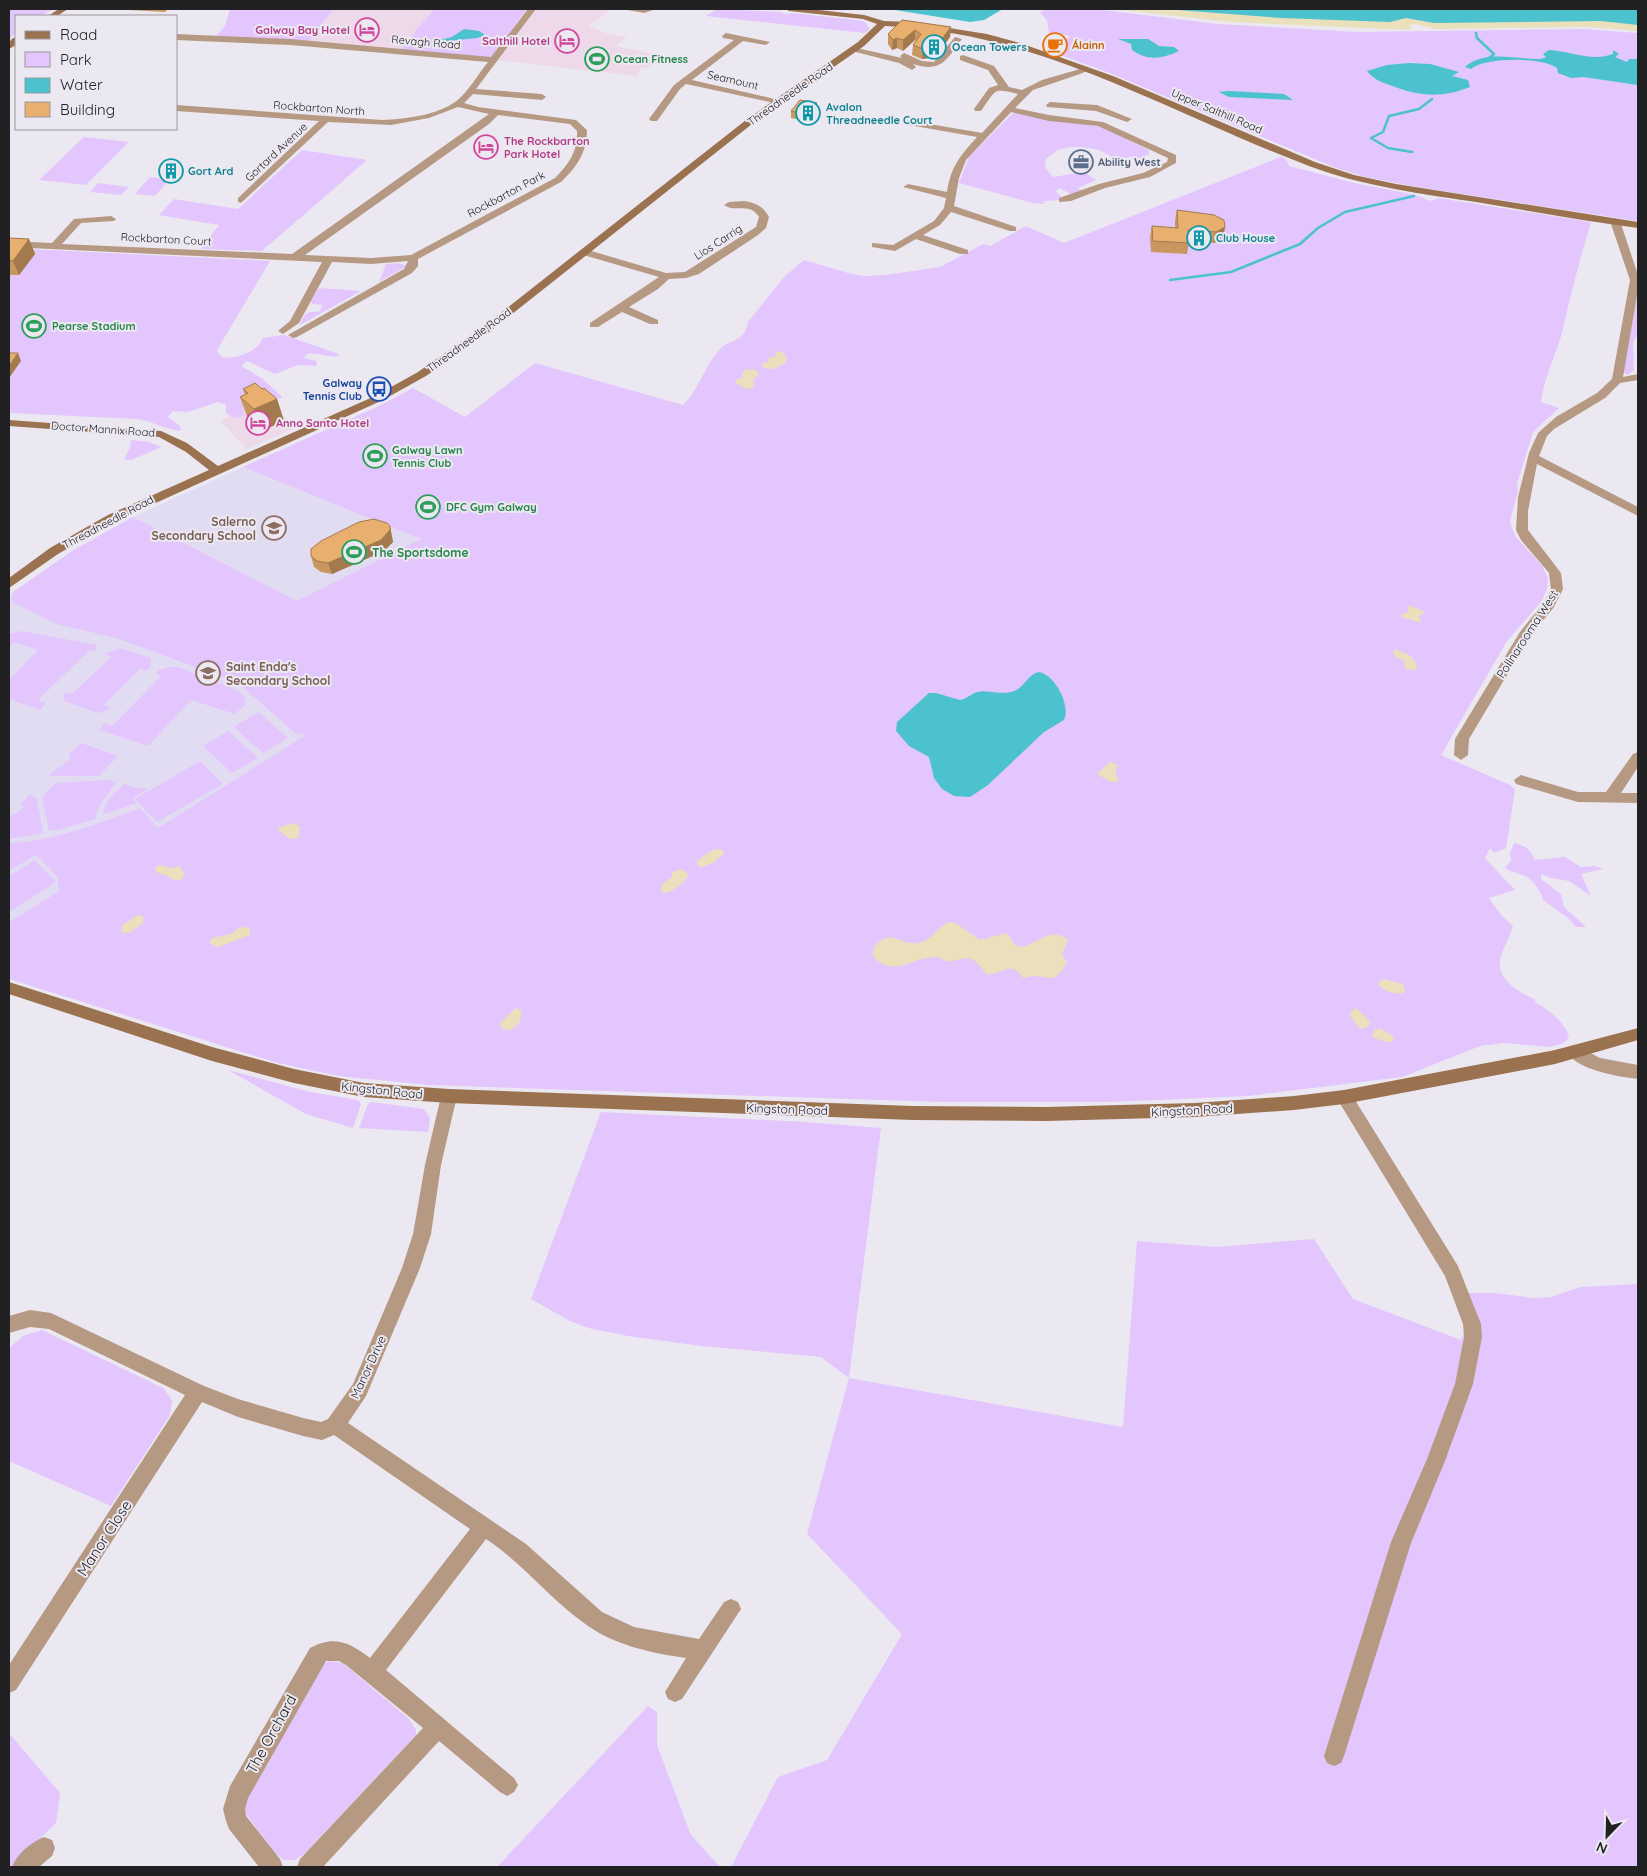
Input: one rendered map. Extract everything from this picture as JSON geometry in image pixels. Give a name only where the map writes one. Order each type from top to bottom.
[{"type":"main road","name":"Upper Salthill Road","points":[[789,9],[864,17],[883,23],[899,23],[996,39],[1084,69],[1308,162],[1350,177],[1396,187],[1638,225]]},
{"type":"main road","name":"Threadneedle Road","points":[[9,584],[80,535],[216,470],[379,398],[422,374],[488,328],[776,102],[861,44],[883,23]]},
{"type":"main road","name":"Doctor Mannix Road","points":[[9,423],[161,434],[174,438],[195,452],[216,470]]},
{"type":"main road","name":"Kingston Road","points":[[9,988],[201,1049],[309,1080],[390,1092],[449,1096],[834,1111],[1046,1114],[1204,1110],[1294,1104],[1344,1097],[1575,1052],[1638,1034]]},
{"type":"street","points":[[458,104],[473,88],[532,9]]},
{"type":"street","points":[[626,9],[644,11],[652,9]]},
{"type":"street","points":[[726,36],[766,42]]},
{"type":"street","name":"Revagh Road","points":[[178,37],[290,42],[494,60]]},
{"type":"street","name":"Seamount","points":[[654,119],[670,94],[684,81],[742,38]]},
{"type":"street","points":[[861,44],[907,53],[914,62],[934,65],[938,64],[958,39]]},
{"type":"street","points":[[852,50],[902,61],[911,65],[913,70]]},
{"type":"street","points":[[963,58],[991,68],[1003,86],[1024,93]]},
{"type":"street","points":[[876,245],[891,248],[937,223],[949,208],[960,163],[966,153],[1033,86],[1068,77],[1084,69]]},
{"type":"street","name":"Seamount","points":[[684,81],[776,102]]},
{"type":"street","points":[[978,109],[992,90],[1003,86]]},
{"type":"street","points":[[473,88],[541,93]]},
{"type":"street","name":"Rockbarton Park","points":[[276,257],[382,261],[413,258],[562,176],[579,154],[583,145],[582,130],[573,122],[495,113],[458,104]]},
{"type":"street","name":"Rockbarton North","points":[[178,108],[325,120],[391,123],[458,104]]},
{"type":"street","points":[[1050,105],[1090,107],[1127,119]]},
{"type":"street","points":[[1010,109],[1049,118],[1093,122],[1170,154],[1173,160],[1168,165],[1132,179],[1104,185],[1075,198],[1062,200]]},
{"type":"street","points":[[1093,122],[1102,110]]},
{"type":"street","points":[[295,257],[486,122],[495,113]]},
{"type":"street","name":"Gortard Avenue","points":[[241,200],[325,120]]},
{"type":"street","points":[[909,122],[985,136]]},
{"type":"street","points":[[908,187],[951,196]]},
{"type":"street","name":"Lios Carrig","points":[[584,252],[666,276],[686,275],[695,272],[761,228],[764,217],[758,209],[744,204],[729,204]]},
{"type":"street","points":[[949,208],[1013,229]]},
{"type":"street","name":"Rockbarton Court","points":[[55,246],[74,221],[81,219],[111,220]]},
{"type":"street","points":[[1615,221],[1637,280],[1617,379],[1632,380],[1638,377]]},
{"type":"street","points":[[916,236],[964,252]]},
{"type":"street","name":"Rockbarton Court","points":[[9,244],[276,257]]},
{"type":"street","name":"Rockbarton Park","points":[[329,259],[288,333],[408,271],[414,266],[413,258]]},
{"type":"street","points":[[594,325],[659,284],[666,276]]},
{"type":"street","points":[[303,307],[318,308]]},
{"type":"street","points":[[622,308],[654,322]]},
{"type":"street","name":"Pollnarooma West","points":[[1461,755],[1462,739],[1531,626],[1546,609],[1558,587],[1556,575],[1549,562],[1527,541],[1521,529],[1520,512],[1542,435],[1577,409],[1612,388],[1617,379]]},
{"type":"street","points":[[1534,458],[1638,512]]},
{"type":"street","points":[[1610,798],[1638,757]]},
{"type":"street","points":[[1521,780],[1578,797],[1638,798]]},
{"type":"street","points":[[1575,1052],[1585,1060],[1595,1064],[1638,1072]]},
{"type":"street","name":"Manor Drive","points":[[335,1425],[360,1390],[411,1268],[422,1234],[433,1166],[449,1096]]},
{"type":"street","points":[[1334,1756],[1401,1542],[1436,1461],[1464,1384],[1473,1336],[1472,1324],[1452,1272],[1344,1097]]},
{"type":"street","points":[[9,1325],[19,1320],[33,1317],[51,1320],[198,1392],[238,1408],[322,1431],[335,1425],[388,1464],[531,1560],[596,1620],[635,1638],[704,1650]]},
{"type":"street","name":"Manor Close","points":[[9,1683],[198,1392]]},
{"type":"street","points":[[372,1672],[483,1527]]},
{"type":"street","points":[[675,1692],[731,1609]]},
{"type":"street","name":"The Orchard","points":[[272,1867],[237,1821],[234,1809],[238,1794],[317,1655],[325,1650],[335,1650],[351,1656],[507,1785]]},
{"type":"street","points":[[308,1867],[437,1728]]},
{"type":"street","points":[[23,1867],[44,1848]]},
{"type":"shaded area","name":"Galway Bay Hotel","points":[[333,9],[434,9],[400,50],[309,42]]},
{"type":"shaded area","name":"Salthill Hotel","points":[[537,9],[611,9],[589,26],[605,33],[627,37],[616,46],[661,56],[647,68],[643,67],[636,76],[497,60]]},
{"type":"shaded area","points":[[261,400],[297,427],[246,449],[221,421]]},
{"type":"shaded area","name":"Saint Enda's Secondary School","points":[[243,467],[421,539],[534,593],[9,922],[9,596],[72,551],[133,517]]},
{"type":"green space","points":[[9,9],[53,9],[43,15],[15,15],[15,33],[9,40]]},
{"type":"green space","points":[[230,9],[333,9],[309,42],[216,36],[225,26]]},
{"type":"green space","points":[[434,9],[527,9],[491,58],[400,50]]},
{"type":"green space","points":[[717,9],[781,12],[784,14],[793,13],[864,21],[870,29],[865,33],[706,16]]},
{"type":"green space","points":[[1046,9],[1095,9],[1218,24],[1357,32],[1583,29],[1638,33],[1638,221],[1411,186],[1366,177],[1336,168],[1112,74],[1053,52],[1070,36],[1059,33],[1055,36],[1049,33],[1047,20],[1040,13]]},
{"type":"green space","points":[[1013,113],[1102,127],[1149,150],[1149,154],[1138,160],[1133,156],[1116,161],[1104,152],[1088,148],[1071,147],[1056,151],[1046,159],[1045,167],[1053,177],[1084,172],[1096,180],[1078,188],[1083,191],[1073,195],[1059,188],[1056,191],[1061,197],[1060,200],[1044,201],[1043,204],[959,183],[969,157]]},
{"type":"green space","points":[[84,137],[129,142],[86,185],[39,180]]},
{"type":"green space","points":[[302,150],[367,160],[262,251],[201,249],[219,225],[159,215],[174,199],[238,209]]},
{"type":"green space","points":[[1281,157],[1286,159],[1289,166],[1354,183],[1416,195],[1431,201],[1438,198],[1591,222],[1541,402],[1559,408],[1533,432],[1517,484],[1518,491],[1510,521],[1516,537],[1543,567],[1548,579],[1547,589],[1541,602],[1507,641],[1441,755],[1510,785],[1515,789],[1506,848],[1494,853],[1490,848],[1485,858],[1515,890],[1489,898],[1501,915],[1513,926],[1501,956],[1501,971],[1510,984],[1536,1000],[1534,1002],[1545,1008],[1559,1020],[1569,1035],[1562,1044],[1548,1047],[1504,1043],[1480,1046],[1402,1077],[1248,1096],[1109,1102],[940,1102],[429,1085],[338,1076],[278,1063],[9,979],[9,922],[59,891],[57,876],[36,855],[9,871],[9,843],[25,842],[58,835],[140,808],[158,828],[306,735],[295,733],[237,682],[116,638],[56,624],[14,603],[11,599],[13,592],[72,551],[133,517],[297,601],[421,539],[243,467],[377,407],[413,388],[465,417],[535,363],[683,405],[689,399],[719,350],[743,334],[748,322],[783,278],[804,260],[864,276],[885,275],[940,267],[983,244],[990,246],[1026,226],[1064,243]]},
{"type":"green space","points":[[150,177],[170,179],[155,196],[135,194]]},
{"type":"green space","points":[[98,183],[129,187],[121,195],[90,192]]},
{"type":"green space","points":[[9,248],[270,261],[217,350],[221,357],[226,358],[245,354],[256,347],[263,338],[284,335],[339,354],[334,356],[307,354],[304,358],[316,361],[317,366],[298,365],[275,374],[247,361],[241,366],[263,379],[282,397],[280,399],[263,391],[243,407],[245,415],[237,417],[226,413],[226,405],[218,402],[188,412],[173,411],[168,417],[180,426],[181,431],[137,419],[11,413],[9,412]]},
{"type":"green space","points":[[398,263],[407,266],[379,282],[386,264]]},
{"type":"green space","points":[[319,288],[361,291],[300,325],[306,314],[319,312],[323,305],[312,304],[311,301]]},
{"type":"green space","points":[[1638,291],[1638,333],[1633,343],[1634,370],[1628,375],[1623,372]]},
{"type":"green space","points":[[131,440],[149,442],[162,447],[131,460],[124,459],[130,448]]},
{"type":"green space","points":[[22,631],[97,645],[95,651],[90,650],[38,700],[46,703],[40,710],[9,699],[9,680],[38,650],[14,642],[9,646],[9,634]]},
{"type":"green space","points":[[120,648],[150,658],[151,667],[146,671],[140,669],[104,705],[111,707],[98,713],[64,701],[63,695],[66,693],[72,694],[111,657],[105,654]]},
{"type":"green space","points":[[179,667],[237,690],[245,697],[245,705],[235,714],[191,700],[148,746],[99,730],[105,723],[112,726],[161,676],[156,674],[158,670]]},
{"type":"green space","points":[[258,712],[288,738],[263,753],[234,727]]},
{"type":"green space","points":[[228,731],[258,758],[232,773],[203,746]]},
{"type":"green space","points":[[81,743],[118,756],[99,776],[48,776],[70,759],[69,755]]},
{"type":"green space","points":[[200,761],[223,784],[157,822],[135,799]]},
{"type":"green space","points":[[108,780],[116,782],[99,807],[95,819],[58,830],[49,830],[42,798],[55,783]]},
{"type":"green space","points":[[124,784],[136,788],[149,788],[133,798],[136,803],[106,814],[103,812],[108,800]]},
{"type":"green space","points":[[30,794],[37,799],[43,833],[9,839],[9,816],[23,808],[21,804]]},
{"type":"green space","points":[[1514,843],[1527,848],[1535,860],[1565,857],[1581,867],[1595,866],[1603,869],[1581,874],[1591,896],[1569,881],[1541,874],[1541,879],[1561,894],[1564,907],[1586,927],[1576,927],[1568,918],[1543,900],[1539,890],[1529,879],[1505,868],[1511,860],[1510,853]]},
{"type":"green space","points":[[35,860],[56,882],[9,912],[9,876]]},
{"type":"green space","points":[[228,1070],[310,1092],[358,1100],[361,1104],[353,1128],[306,1114]]},
{"type":"green space","points":[[372,1102],[424,1109],[430,1118],[428,1132],[359,1128],[368,1104]]},
{"type":"green space","points":[[601,1112],[806,1122],[881,1128],[849,1378],[821,1357],[701,1346],[628,1336],[588,1328],[570,1321],[531,1299]]},
{"type":"green space","points":[[1314,1239],[1353,1299],[1461,1340],[1468,1322],[1464,1305],[1469,1293],[1495,1293],[1534,1298],[1551,1297],[1580,1287],[1638,1284],[1638,1867],[731,1867],[778,1777],[827,1760],[902,1634],[807,1534],[849,1378],[1123,1427],[1137,1241],[1216,1247]]},
{"type":"green space","points":[[42,1330],[163,1388],[172,1400],[170,1415],[111,1506],[9,1461],[9,1348],[23,1336]]},
{"type":"green space","points":[[329,1661],[343,1663],[409,1719],[416,1730],[416,1735],[305,1853],[295,1860],[284,1860],[275,1853],[243,1810],[246,1800],[319,1667]]},
{"type":"green space","points":[[648,1706],[657,1712],[657,1745],[691,1835],[720,1867],[497,1867]]},
{"type":"green space","points":[[9,1733],[60,1793],[56,1823],[11,1867],[9,1867]]},
{"type":"sand","points":[[1113,9],[1462,9],[1638,20],[1638,31],[1591,27],[1436,29],[1415,24],[1410,25],[1412,28],[1408,30],[1231,22]]},
{"type":"sand","points":[[780,351],[786,355],[786,362],[774,369],[763,368],[762,363],[768,362],[769,357],[775,357],[776,352]]},
{"type":"sand","points":[[747,369],[756,370],[759,374],[753,380],[754,385],[752,388],[744,389],[736,384],[735,381],[743,377],[742,373]]},
{"type":"sand","points":[[1409,605],[1423,611],[1424,613],[1419,616],[1421,623],[1401,617],[1401,614],[1408,612]]},
{"type":"sand","points":[[1395,649],[1411,656],[1417,665],[1416,670],[1405,669],[1404,660],[1397,658],[1393,653]]},
{"type":"sand","points":[[1110,762],[1118,765],[1115,772],[1119,781],[1111,782],[1097,774]]},
{"type":"sand","points":[[294,823],[300,827],[298,838],[290,839],[278,830],[280,827]]},
{"type":"sand","points":[[722,849],[724,854],[713,863],[701,867],[697,865],[697,861],[709,852]]},
{"type":"sand","points":[[159,865],[171,868],[179,866],[185,874],[182,879],[176,881],[156,872],[155,868]]},
{"type":"sand","points":[[682,869],[688,874],[682,884],[663,893],[661,891],[662,884],[672,877],[672,872]]},
{"type":"sand","points":[[138,915],[143,916],[143,923],[129,933],[121,932],[122,925]]},
{"type":"sand","points":[[949,922],[957,924],[980,940],[1006,933],[1016,945],[1021,947],[1046,936],[1053,934],[1061,935],[1068,940],[1062,954],[1067,963],[1056,977],[1034,976],[1025,978],[1014,969],[987,974],[976,962],[968,958],[950,961],[934,957],[903,965],[888,966],[873,956],[874,947],[886,938],[891,937],[910,943],[922,942]]},
{"type":"sand","points":[[240,927],[250,928],[250,935],[218,947],[209,943],[212,938],[231,934]]},
{"type":"sand","points":[[1382,979],[1403,984],[1405,992],[1394,993],[1383,989],[1378,984]]},
{"type":"sand","points":[[516,1008],[522,1011],[520,1022],[511,1030],[503,1029],[499,1024]]},
{"type":"sand","points":[[1356,1008],[1370,1021],[1368,1027],[1360,1029],[1351,1017],[1350,1012]]},
{"type":"sand","points":[[1380,1028],[1393,1036],[1393,1042],[1386,1042],[1372,1037],[1374,1030]]},
{"type":"water","points":[[889,9],[1003,9],[984,20],[970,22]]},
{"type":"water","points":[[1165,9],[1638,9],[1638,25],[1601,21],[1434,23],[1406,18],[1390,22],[1281,18]]},
{"type":"water","points":[[464,29],[479,31],[485,35],[477,38],[428,43],[452,37]]},
{"type":"water","points":[[1118,39],[1148,39],[1159,46],[1174,47],[1179,51],[1155,58],[1143,56],[1132,50],[1131,44]]},
{"type":"water","points":[[1549,50],[1597,57],[1613,54],[1613,50],[1619,54],[1615,57],[1627,62],[1629,59],[1638,59],[1638,85],[1583,77],[1571,78],[1558,73],[1557,68],[1550,64],[1527,60],[1489,62],[1471,69],[1465,67],[1482,58],[1541,59],[1546,57],[1543,54]]},
{"type":"water","points":[[1430,64],[1459,72],[1452,76],[1468,80],[1470,87],[1452,93],[1434,95],[1416,93],[1381,82],[1367,71],[1387,65]]},
{"type":"water","points":[[1219,92],[1284,94],[1293,100],[1229,97]]},
{"type":"water","points":[[1039,672],[1051,679],[1060,692],[1066,714],[1064,720],[1044,732],[988,785],[970,797],[954,796],[942,789],[934,778],[929,757],[909,746],[896,731],[897,722],[929,693],[936,693],[960,700],[982,691],[1009,692],[1021,687],[1032,675]]},
{"type":"building","points":[[902,20],[951,27],[936,47],[923,49],[913,45],[921,34],[915,30],[903,40],[897,38],[893,40],[888,34]]},
{"type":"building","points":[[800,100],[817,103],[807,114],[791,111]]},
{"type":"building","points":[[1177,210],[1214,215],[1224,220],[1225,227],[1216,232],[1188,230],[1189,243],[1153,241],[1152,226],[1178,228]]},
{"type":"building","points":[[9,238],[29,239],[13,261],[9,260]]},
{"type":"building","points":[[9,353],[18,353],[9,366]]},
{"type":"building","points":[[255,383],[277,399],[254,409],[240,397],[248,393],[243,389]]},
{"type":"building","points":[[374,519],[387,523],[390,526],[390,530],[381,540],[328,563],[317,561],[311,556],[311,549],[321,541],[359,522]]},
{"type":"waterway","points":[[1476,33],[1477,38],[1494,54],[1489,58]]},
{"type":"waterway","points":[[1412,152],[1388,148],[1371,138],[1383,132],[1389,116],[1419,109],[1432,99]]},
{"type":"waterway","points":[[1170,280],[1231,272],[1300,244],[1318,228],[1345,212],[1414,196]]},
{"type":"place","name":"Galway Bay Hotel","points":[[367,30]]},
{"type":"place","name":"Salthill Hotel","points":[[567,41]]},
{"type":"place","name":"Álainn","points":[[1055,45]]},
{"type":"place","name":"Ocean Towers","points":[[934,47]]},
{"type":"place","name":"Ocean Fitness","points":[[597,59]]},
{"type":"place","name":"Avalon Threadneedle Court","points":[[808,113]]},
{"type":"place","name":"The Rockbarton Park Hotel","points":[[486,147]]},
{"type":"place","name":"Ability West","points":[[1081,162]]},
{"type":"place","name":"Gort Ard","points":[[171,171]]},
{"type":"place","name":"Club House","points":[[1199,238]]},
{"type":"place","name":"Pearse Stadium","points":[[34,326]]},
{"type":"place","name":"Galway Tennis Club","points":[[379,389]]},
{"type":"place","name":"Anno Santo Hotel","points":[[258,423]]},
{"type":"place","name":"Galway Lawn Tennis Club","points":[[375,456]]},
{"type":"place","name":"DFC Gym Galway","points":[[428,507]]},
{"type":"place","name":"Salerno Secondary School","points":[[274,528]]},
{"type":"place","name":"The Sportsdome","points":[[354,552]]},
{"type":"place","name":"Saint Enda's Secondary School","points":[[208,673]]}]
